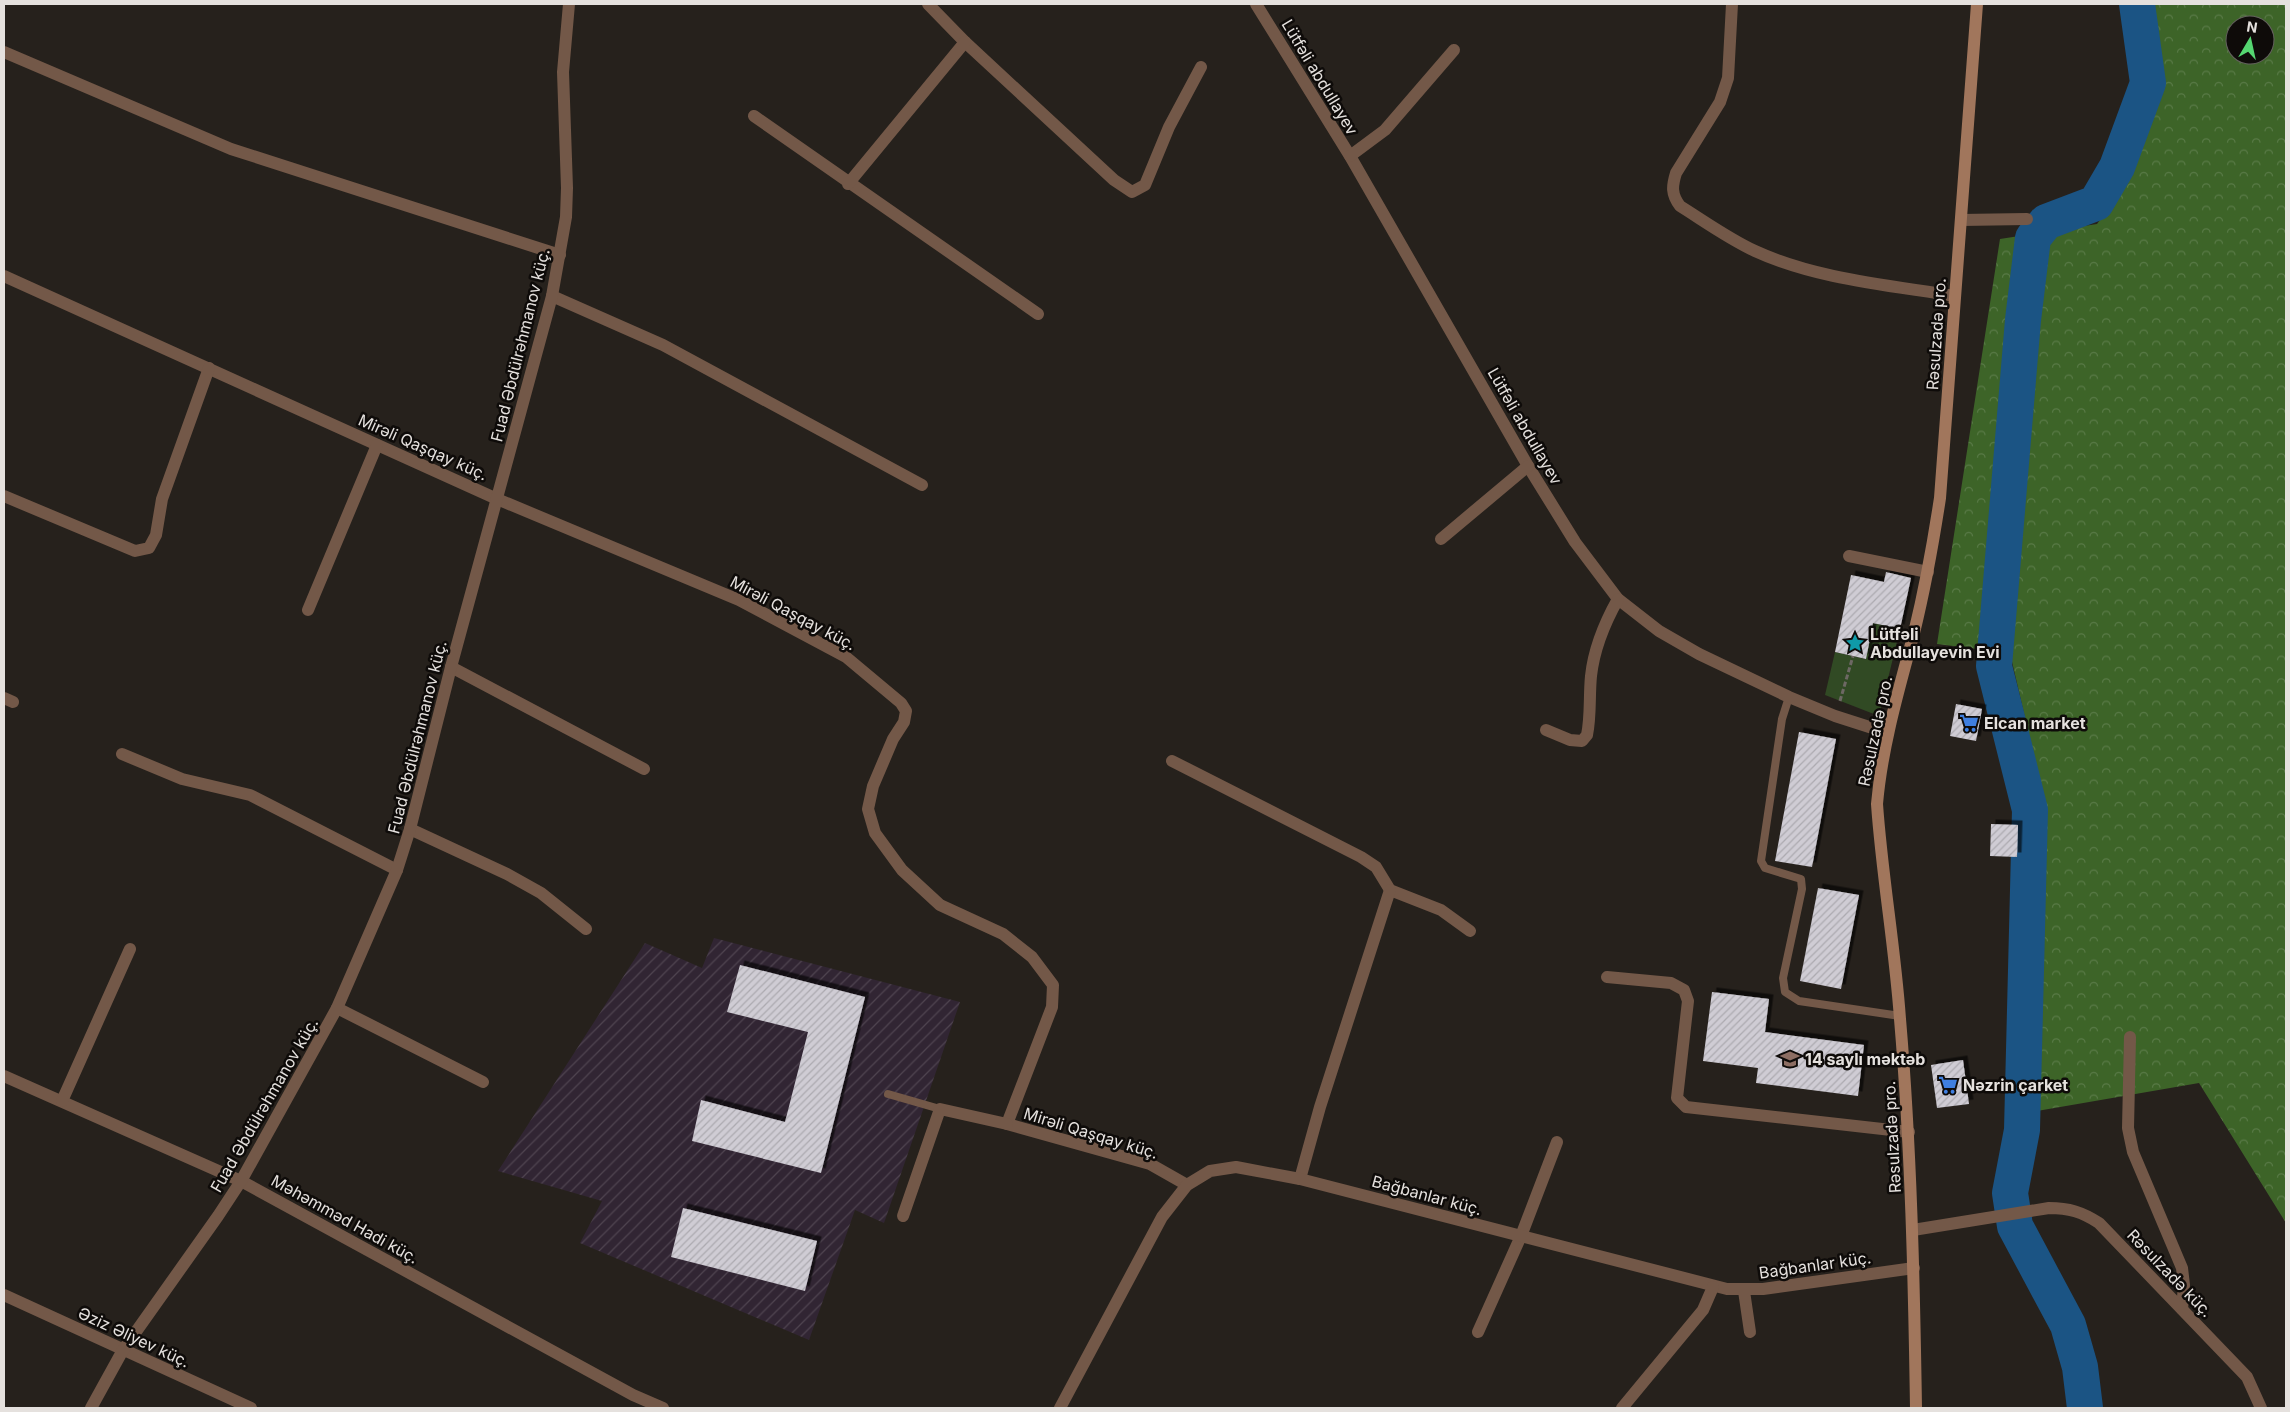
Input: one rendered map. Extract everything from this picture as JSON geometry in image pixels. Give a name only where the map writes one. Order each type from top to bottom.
[{"type":"street","name":"Fuad Əbdülrəhmanov küç.","points":[[91,1408],[122,1350],[218,1216],[241,1180],[337,1008],[397,870],[410,829],[451,667],[552,296],[566,217],[567,188],[563,72],[569,4]]},
{"type":"street","points":[[928,4],[965,42],[1114,180],[1132,192],[1144,185],[1169,127],[1201,67]]},
{"type":"street","name":"Lütfəli abdullayev","points":[[1256,4],[1350,156],[1528,466],[1576,542],[1618,599],[1659,631],[1699,654],[1789,697],[1835,716],[1888,733]]},
{"type":"street","points":[[1732,4],[1728,78],[1720,102],[1676,173],[1672,186],[1673,197],[1680,206],[1754,251],[1782,262],[1820,272],[1954,296]]},
{"type":"street","name":"Rəsulzadə pro.","points":[[1916,1408],[1914,1268],[1909,1132],[1900,1016],[1877,804],[1888,733],[1928,572],[1940,498],[1954,296],[1978,4]]},
{"type":"street","points":[[848,184],[965,42]]},
{"type":"street","points":[[1350,156],[1386,130],[1454,50]]},
{"type":"street","points":[[4,52],[232,149],[560,255]]},
{"type":"street","points":[[754,116],[848,184],[1038,314]]},
{"type":"street","points":[[1961,220],[2027,220]]},
{"type":"street","name":"Mirəli Qaşqay küç.","points":[[4,276],[497,499],[739,600],[846,657],[901,703],[906,711],[904,722],[894,739],[873,786],[868,809],[874,833],[902,870],[940,905],[1003,934],[1032,957],[1053,986],[1052,1007],[1007,1124],[1150,1164],[1187,1185]]},
{"type":"street","points":[[552,296],[663,346],[922,485]]},
{"type":"street","points":[[4,496],[135,551],[149,548],[156,535],[162,498],[209,368]]},
{"type":"street","points":[[308,610],[377,445]]},
{"type":"street","points":[[1441,540],[1528,466]]},
{"type":"street","points":[[1849,556],[1928,572]]},
{"type":"street","points":[[1546,730],[1570,740],[1582,741],[1587,735],[1591,676],[1596,647],[1603,626],[1618,599]]},
{"type":"street","points":[[451,667],[644,769]]},
{"type":"street","points":[[122,754],[182,779],[250,795],[397,870]]},
{"type":"street","points":[[1172,760],[1361,857],[1376,867],[1390,890],[1441,910],[1470,931]]},
{"type":"street","points":[[410,829],[507,874],[541,893],[586,929]]},
{"type":"street","points":[[1300,1178],[1320,1107],[1390,890]]},
{"type":"street","points":[[62,1100],[130,949]]},
{"type":"street","points":[[1607,977],[1672,983],[1684,990],[1688,1001],[1677,1098],[1686,1107],[1909,1132]]},
{"type":"street","points":[[337,1008],[483,1082]]},
{"type":"street","points":[[2130,1037],[2128,1128],[2133,1152],[2182,1268],[2184,1285],[2182,1309]]},
{"type":"street","name":"Məhəmməd Hadi küç.","points":[[4,1076],[241,1180],[633,1395],[663,1408]]},
{"type":"street","points":[[902,1216],[940,1108],[1007,1124]]},
{"type":"street","points":[[1478,1332],[1521,1236],[1557,1142]]},
{"type":"street","name":"Bağbanlar küç.","points":[[1060,1408],[1162,1217],[1187,1185],[1210,1171],[1236,1167],[1300,1178],[1713,1287],[1744,1291],[1914,1268]]},
{"type":"street","name":"Rəsulzadə küç.","points":[[1913,1230],[2025,1211],[2068,1208],[2084,1213],[2099,1223],[2247,1377],[2262,1408]]},
{"type":"street","points":[[1622,1408],[1703,1310],[1713,1287]]},
{"type":"street","points":[[1744,1291],[1750,1332]]},
{"type":"street","name":"Əziz Əliyev küç.","points":[[4,1295],[251,1408]]},
{"type":"lane","points":[[1789,697],[1782,719],[1761,860],[1766,868],[1802,879],[1802,889],[1784,978],[1786,992],[1799,1001],[1900,1016]]},
{"type":"lane","points":[[888,1094],[940,1108]]},
{"type":"path","points":[[1835,716],[1853,656]]},
{"type":"shaded area","points":[[714,938],[960,1002],[884,1223],[855,1210],[809,1340],[580,1243],[602,1201],[498,1171],[645,943],[702,968]]},
{"type":"green space","points":[[2148,4],[2286,4],[2286,1223],[2199,1083],[2037,1111],[2047,812],[2010,653],[1937,644],[2000,239],[2097,224],[2119,195],[2162,89]]},
{"type":"green space","points":[[1873,623],[1900,629],[1879,716],[1825,695],[1835,652],[1865,659]]},
{"type":"building","points":[[1886,572],[1911,578],[1900,629],[1873,623],[1866,659],[1835,652],[1851,575],[1884,582]]},
{"type":"building","points":[[1956,704],[1982,709],[1976,741],[1950,736]]},
{"type":"building","points":[[1799,732],[1836,739],[1812,867],[1775,861]]},
{"type":"building","points":[[1991,824],[2018,825],[2017,857],[1990,856]]},
{"type":"building","points":[[1818,888],[1859,895],[1841,989],[1800,981]]},
{"type":"building","points":[[740,965],[865,997],[821,1173],[692,1141],[701,1100],[785,1122],[808,1032],[727,1012]]},
{"type":"building","points":[[1712,992],[1769,999],[1765,1032],[1864,1045],[1858,1096],[1756,1083],[1758,1068],[1703,1061]]},
{"type":"building","points":[[1963,1060],[1969,1104],[1937,1108],[1931,1065]]},
{"type":"building","points":[[683,1208],[817,1241],[805,1291],[671,1257]]},
{"type":"waterway","points":[[2085,1408],[2080,1367],[2068,1325],[2015,1226],[2010,1193],[2022,1130],[2030,810],[1994,666],[2023,320],[2033,238],[2046,222],[2096,203],[2117,167],[2148,83],[2137,4]]},
{"type":"place","name":"Lütfəli Abdullayevin Evi","points":[[1855,643]]},
{"type":"place","name":"Elcan market","points":[[1969,723]]},
{"type":"place","name":"14 saylı məktəb","points":[[1790,1059]]},
{"type":"place","name":"Nəzrin çarket","points":[[1948,1085]]}]
